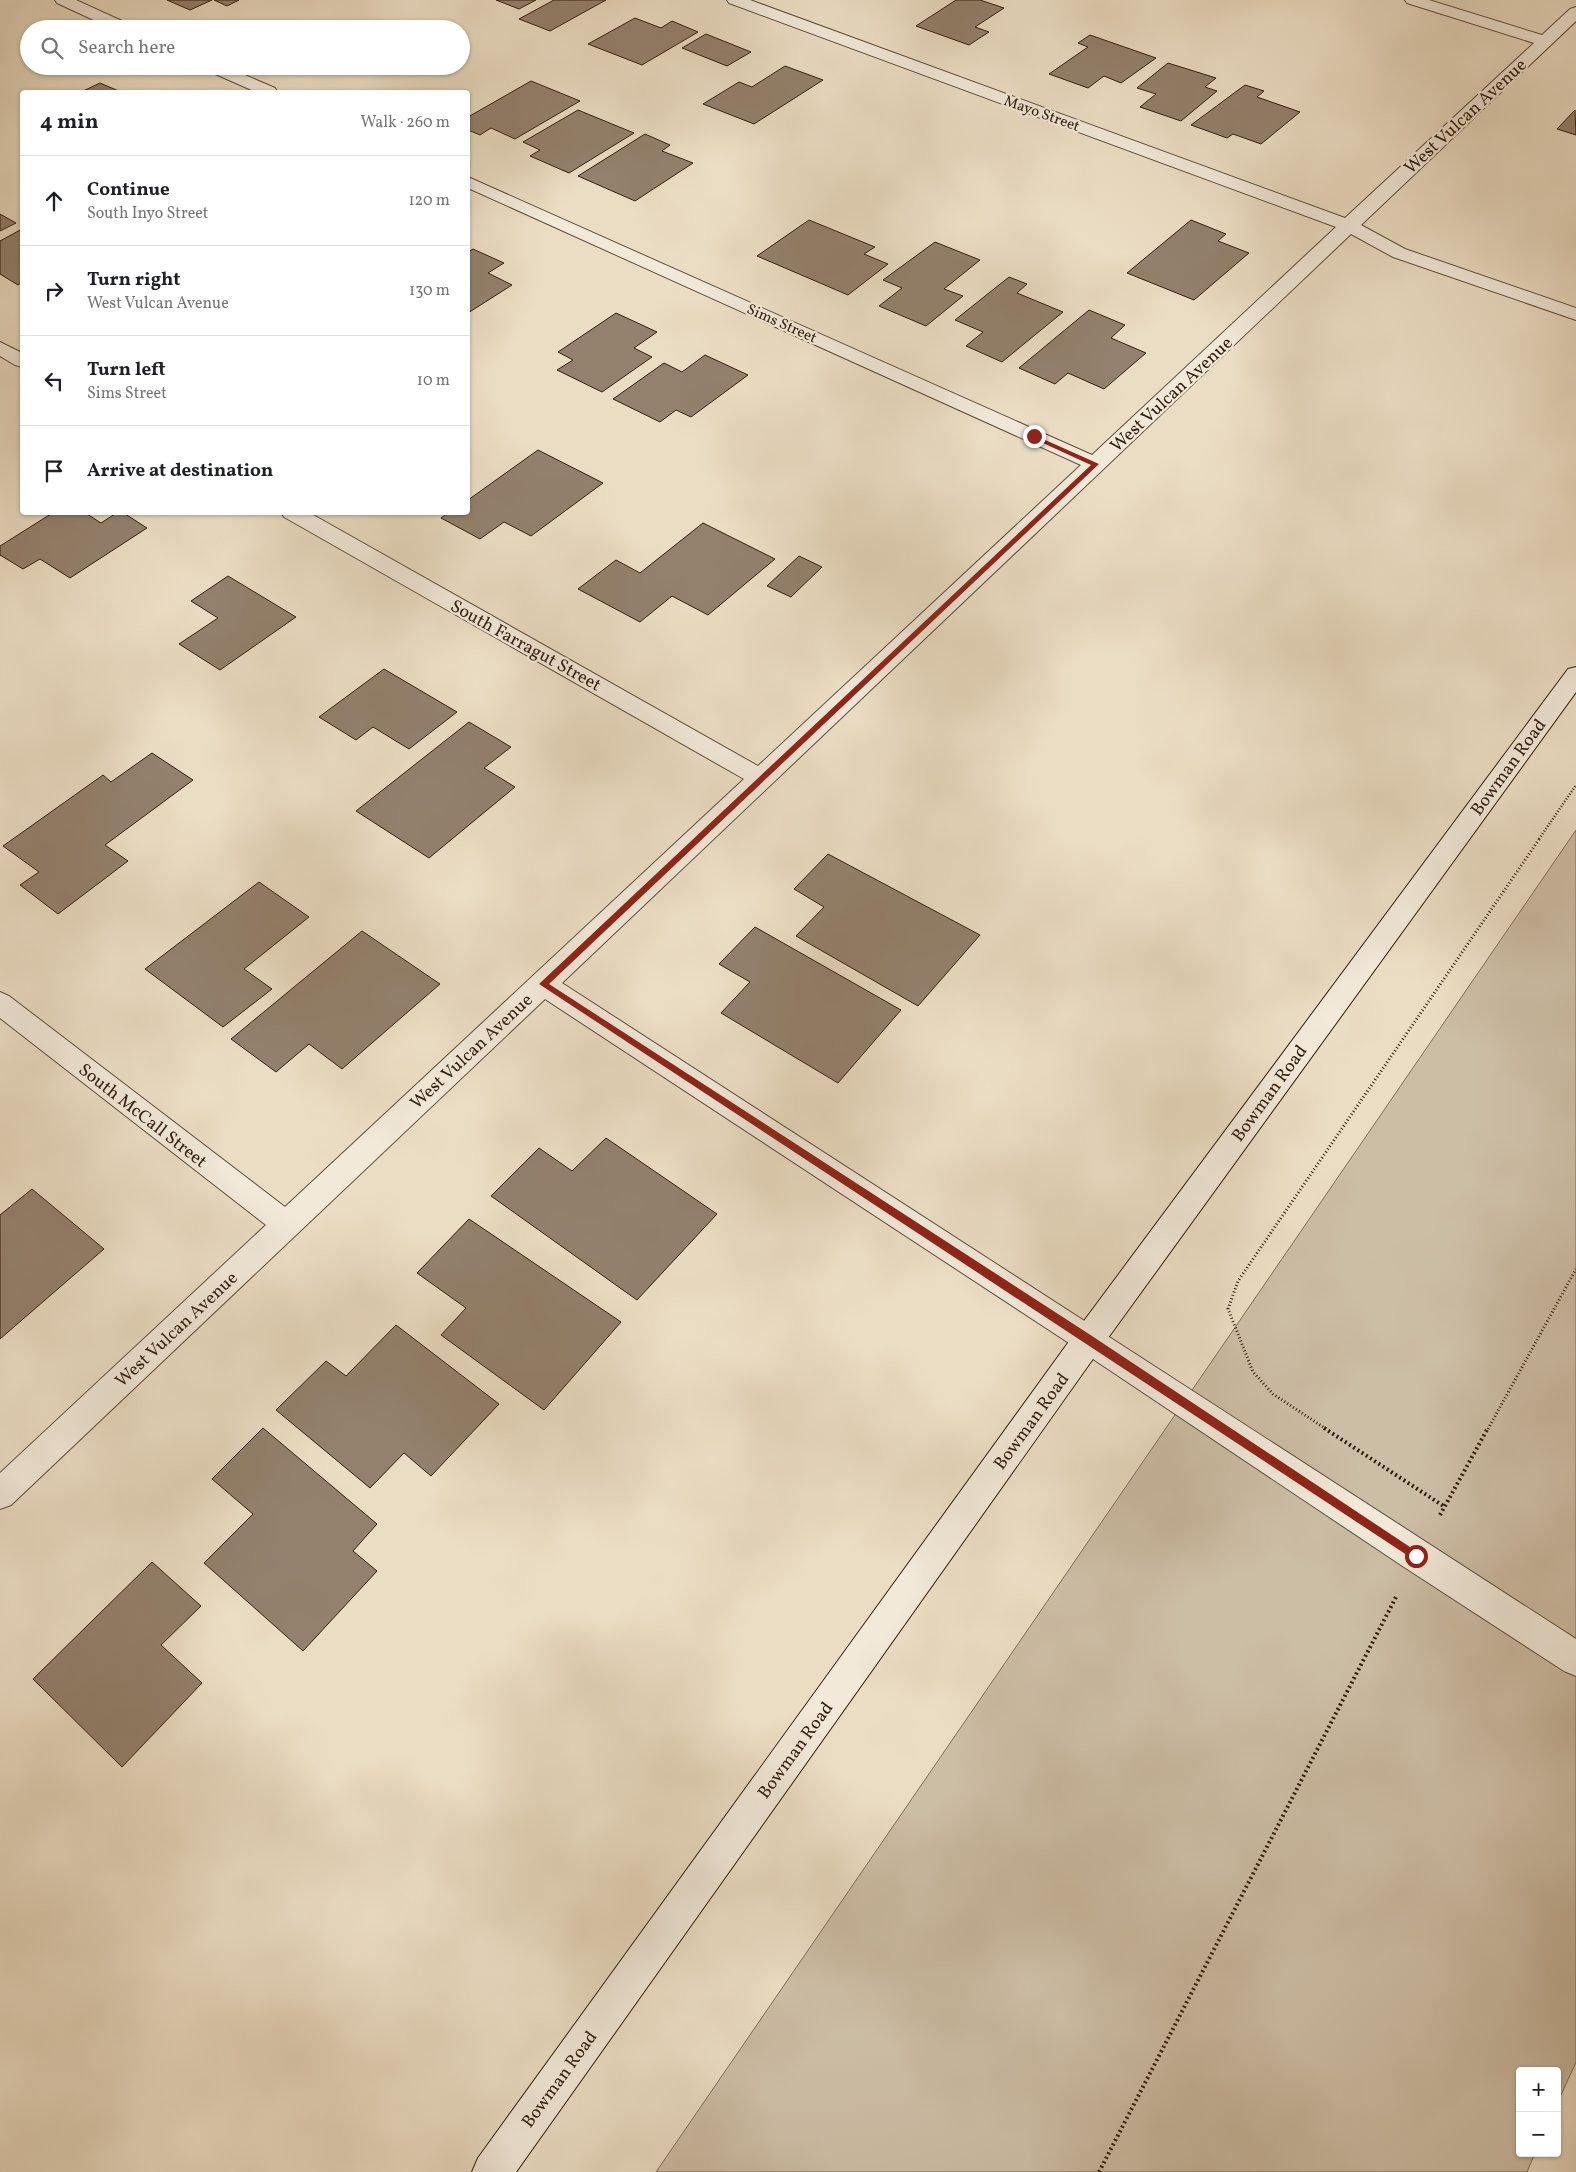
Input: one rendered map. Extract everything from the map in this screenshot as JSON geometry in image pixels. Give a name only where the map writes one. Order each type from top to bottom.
[{"type":"street","points":[[63,0],[107,20]]},
{"type":"street","name":"Mayo Street","points":[[735,0],[1349,226],[1399,253],[1576,314]]},
{"type":"street","points":[[1413,0],[1544,41]]},
{"type":"street","name":"West Vulcan Avenue","points":[[0,1494],[1576,12]]},
{"type":"street","points":[[230,75],[264,90]]},
{"type":"street","name":"Sims Street","points":[[470,183],[1096,464]]},
{"type":"street","points":[[0,348],[20,359]]},
{"type":"street","name":"South Farragut Street","points":[[296,515],[762,778]]},
{"type":"street","name":"Bowman Road","points":[[492,2172],[1089,1339],[1576,675]]},
{"type":"street","points":[[543,984],[1576,1659]]},
{"type":"street","name":"South McCall Street","points":[[0,1004],[287,1224]]},
{"type":"path","points":[[1445,1507],[1273,1394],[1253,1372],[1228,1309],[1238,1281],[1576,785]]},
{"type":"path","points":[[1099,2172],[1416,1556],[1576,1269]]},
{"type":"shaded area","points":[[1576,830],[1576,2062],[1561,2095],[1561,2067],[1516,2067],[1516,2157],[1533,2157],[1527,2172],[656,2172]]},
{"type":"building","points":[[167,0],[212,0],[190,10]]},
{"type":"building","points":[[214,0],[239,0],[227,6]]},
{"type":"building","points":[[496,0],[536,0],[519,9]]},
{"type":"building","points":[[554,0],[606,0],[550,31],[519,19]]},
{"type":"building","points":[[956,0],[980,0],[1004,8],[975,27],[989,32],[969,45],[916,26]]},
{"type":"building","points":[[635,18],[661,28],[672,21],[698,32],[642,65],[588,44]]},
{"type":"building","points":[[706,34],[751,52],[727,66],[682,48]]},
{"type":"building","points":[[1090,35],[1156,58],[1121,83],[1104,76],[1088,88],[1049,74],[1088,47],[1078,43]]},
{"type":"building","points":[[1168,63],[1216,78],[1205,87],[1217,91],[1181,121],[1140,107],[1156,94],[1137,88]]},
{"type":"building","points":[[785,66],[823,80],[754,124],[703,104],[739,82],[752,87]]},
{"type":"building","points":[[531,81],[580,101],[515,139],[491,128],[480,135],[470,131],[470,116]]},
{"type":"building","points":[[100,83],[116,90],[85,90]]},
{"type":"building","points":[[1245,85],[1264,91],[1257,97],[1300,112],[1261,144],[1233,134],[1227,138],[1191,125]]},
{"type":"building","points":[[578,110],[634,133],[569,173],[530,156],[540,150],[523,142]]},
{"type":"building","points":[[1575,110],[1576,135],[1557,129]]},
{"type":"building","points":[[645,134],[670,145],[662,151],[693,163],[635,201],[578,176]]},
{"type":"building","points":[[0,214],[16,223],[0,231]]},
{"type":"building","points":[[809,220],[875,247],[864,254],[888,264],[848,295],[757,256]]},
{"type":"building","points":[[1191,220],[1226,234],[1218,241],[1249,253],[1194,300],[1127,273]]},
{"type":"building","points":[[20,230],[20,284],[18,285],[0,274],[0,241]]},
{"type":"building","points":[[935,242],[980,260],[944,289],[963,296],[926,326],[879,306],[902,288],[883,280]]},
{"type":"building","points":[[473,249],[504,263],[488,273],[512,285],[470,312],[470,251]]},
{"type":"building","points":[[1009,277],[1027,284],[1017,293],[1063,312],[1002,362],[966,346],[983,332],[955,320]]},
{"type":"building","points":[[1089,310],[1125,325],[1111,338],[1146,353],[1104,389],[1068,373],[1055,384],[1019,368]]},
{"type":"building","points":[[616,313],[657,332],[634,348],[652,357],[602,392],[557,370],[573,360],[558,352]]},
{"type":"building","points":[[705,355],[748,375],[691,417],[676,410],[660,422],[613,399],[664,363],[682,372]]},
{"type":"building","points":[[538,450],[603,483],[531,536],[504,522],[480,539],[441,518],[445,515],[470,515],[470,499]]},
{"type":"building","points":[[49,515],[89,515],[101,523],[113,515],[127,515],[147,528],[70,578],[40,559],[23,569],[0,555],[0,546]]},
{"type":"building","points":[[703,523],[775,559],[708,615],[672,596],[640,622],[578,589],[616,560],[640,573]]},
{"type":"building","points":[[799,556],[822,567],[791,597],[767,586]]},
{"type":"building","points":[[228,576],[296,617],[220,670],[179,644],[218,618],[191,601]]},
{"type":"building","points":[[384,669],[457,712],[409,749],[373,727],[356,740],[319,717]]},
{"type":"building","points":[[469,722],[511,747],[484,768],[515,787],[429,858],[356,811]]},
{"type":"building","points":[[152,753],[193,780],[105,845],[128,861],[58,914],[20,885],[39,872],[3,846],[103,775],[111,782]]},
{"type":"building","points":[[828,854],[980,935],[918,1006],[796,936],[824,907],[794,889]]},
{"type":"building","points":[[259,882],[309,917],[244,969],[272,989],[223,1027],[145,969]]},
{"type":"building","points":[[755,927],[901,1010],[838,1083],[721,1013],[750,982],[719,964]]},
{"type":"building","points":[[362,931],[440,984],[342,1069],[309,1044],[276,1072],[231,1039]]},
{"type":"building","points":[[606,1138],[717,1214],[637,1300],[491,1196],[539,1148],[572,1171]]},
{"type":"building","points":[[32,1189],[104,1249],[0,1339],[0,1215]]},
{"type":"building","points":[[469,1219],[621,1322],[544,1410],[441,1335],[466,1308],[417,1273]]},
{"type":"building","points":[[396,1325],[499,1404],[431,1476],[404,1453],[370,1488],[276,1410],[326,1361],[346,1376]]},
{"type":"building","points":[[263,1428],[377,1524],[353,1551],[377,1571],[303,1651],[204,1563],[253,1514],[212,1479]]},
{"type":"building","points":[[152,1562],[201,1606],[161,1645],[202,1683],[122,1767],[33,1679]]},
{"type":"route","points":[[1034,436],[1096,464],[543,984],[1089,1339],[1416,1556]]}]
